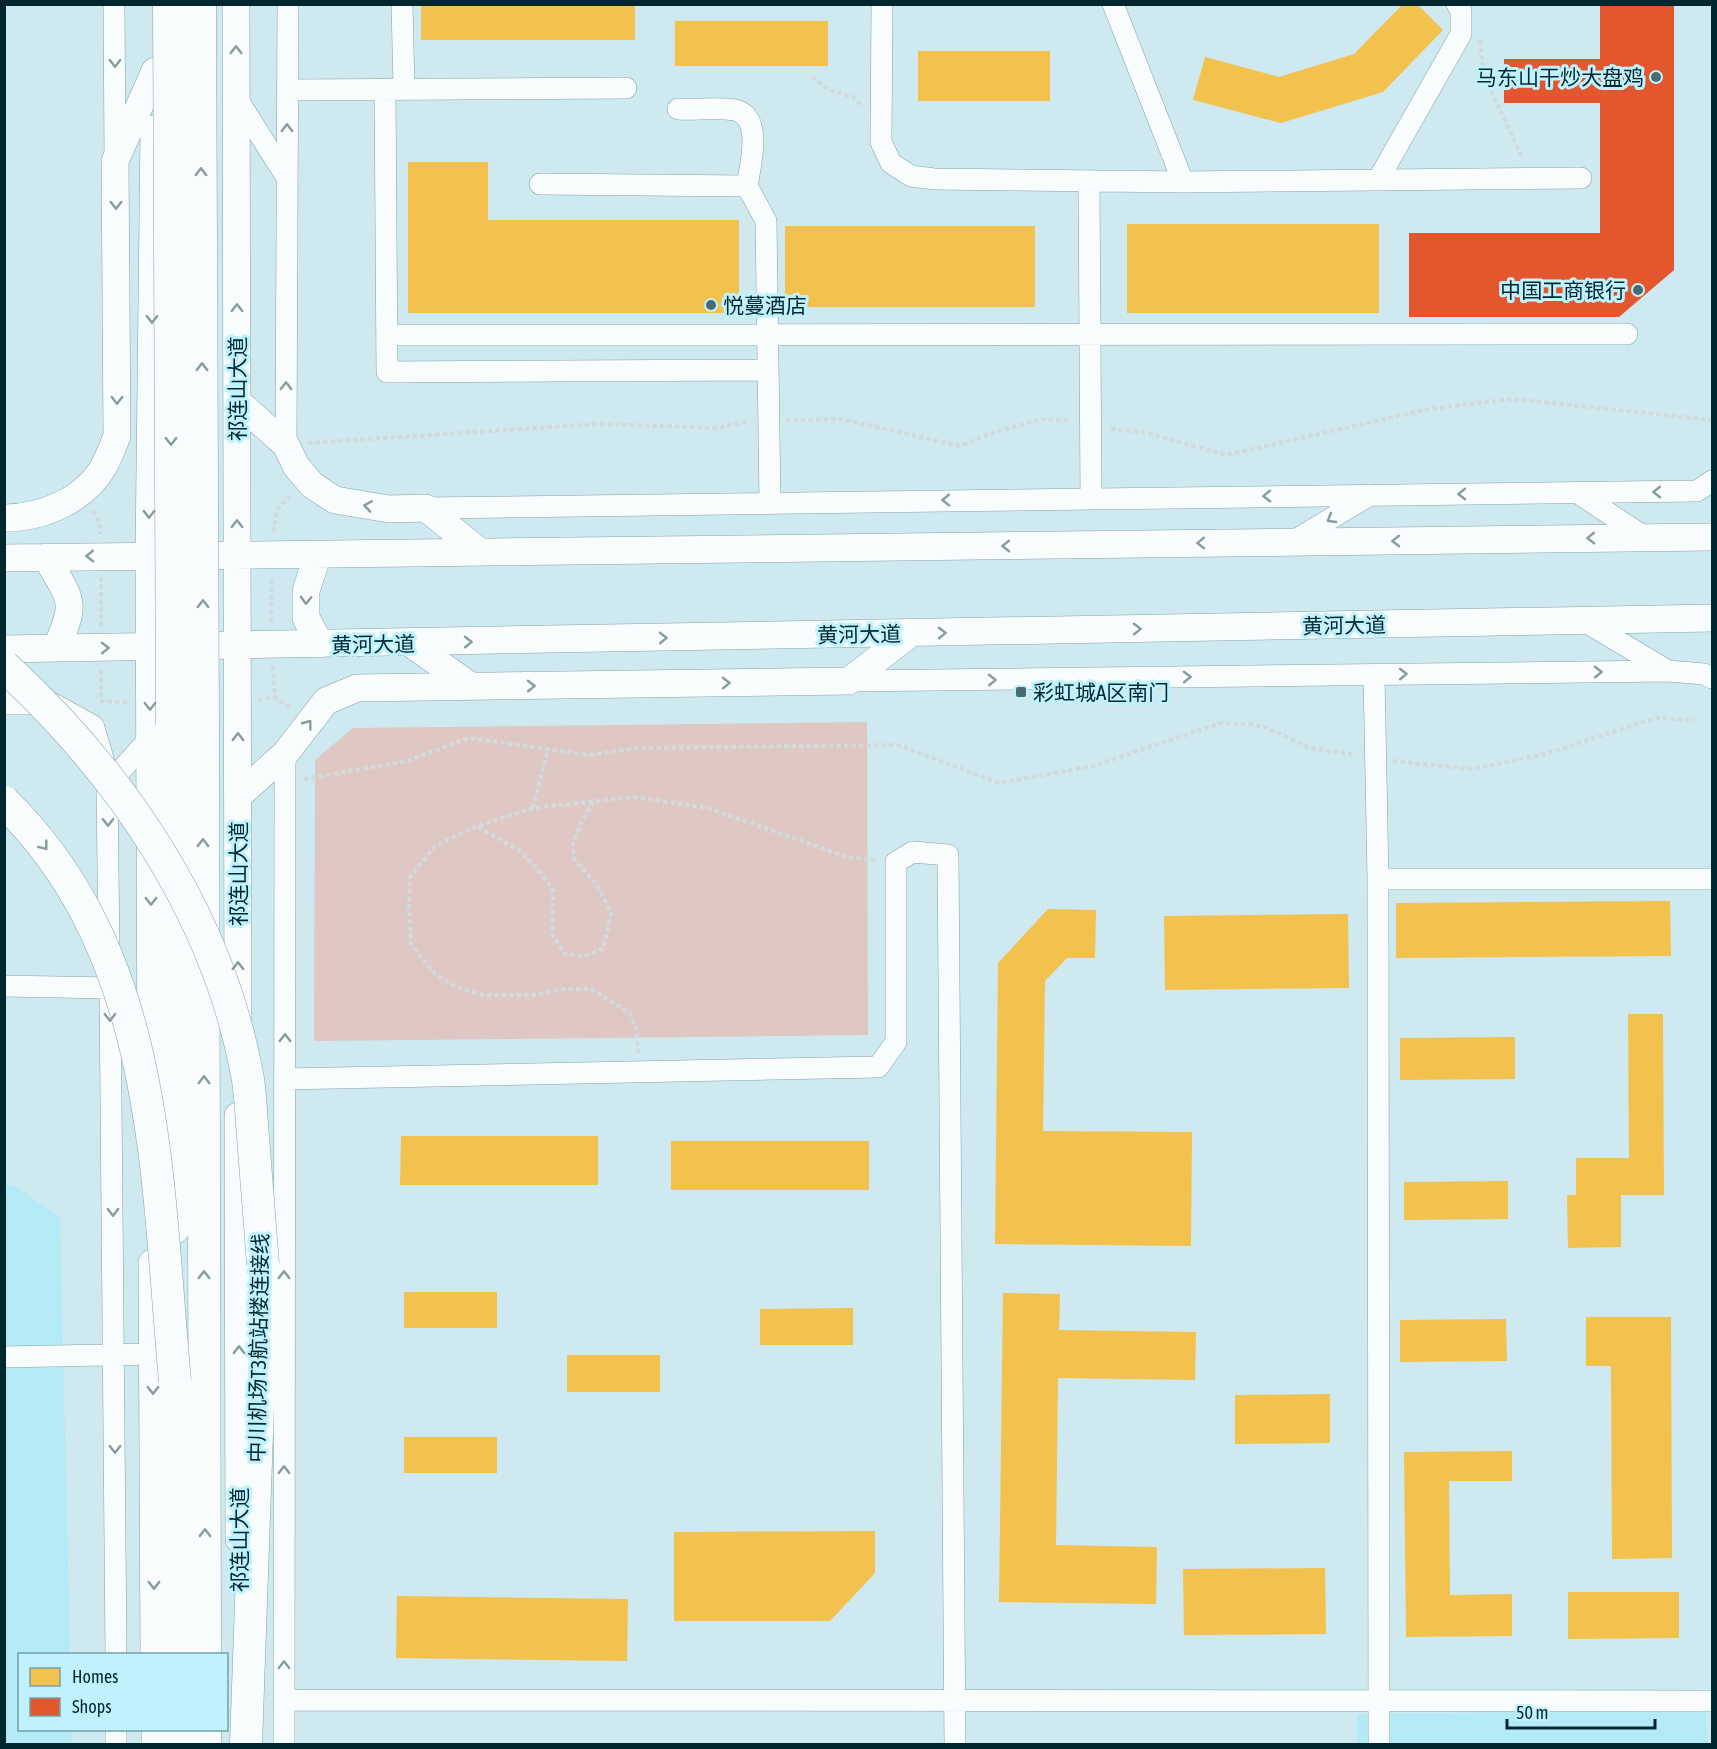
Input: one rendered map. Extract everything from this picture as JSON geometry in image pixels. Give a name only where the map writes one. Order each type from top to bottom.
[{"type":"highway","points":[[169,4],[176,1653]]},
{"type":"highway","points":[[200,4],[205,1653]]},
{"type":"highway","name":"中川机场T3航站楼连接线","points":[[4,666],[77,738],[128,802],[151,838],[173,875],[210,953],[231,1013],[248,1075],[263,1264],[246,1744]]},
{"type":"highway","points":[[4,802],[39,840],[82,901],[99,934],[126,1004],[135,1040],[153,1150],[175,1381]]},
{"type":"main road","points":[[154,4],[149,555],[154,1653]]},
{"type":"main road","name":"祁连山大道","points":[[236,4],[239,1744]]},
{"type":"main road","points":[[4,518],[50,511],[81,493],[104,467],[117,436],[115,161],[155,71]]},
{"type":"main road","points":[[237,401],[286,445],[296,466],[306,478],[335,500],[389,509],[426,508],[480,552]]},
{"type":"main road","points":[[4,558],[1712,537]]},
{"type":"main road","points":[[318,554],[306,591],[306,618],[320,644]]},
{"type":"main road","points":[[46,557],[69,599],[69,618],[56,648]]},
{"type":"main road","name":"黄河大道","points":[[4,649],[1712,617]]},
{"type":"main road","points":[[238,796],[285,754],[326,701],[357,688],[849,681],[911,633]]},
{"type":"main road","points":[[410,643],[472,687]]},
{"type":"main road","points":[[4,701],[42,701],[91,728],[107,786]]},
{"type":"street","points":[[114,4],[115,161]]},
{"type":"street","points":[[286,445],[288,4]]},
{"type":"street","points":[[402,4],[394,89],[387,372],[768,370]]},
{"type":"street","points":[[882,4],[880,142],[891,163],[911,176],[934,179],[1183,182],[1581,178]]},
{"type":"street","points":[[1113,4],[1183,182]]},
{"type":"street","points":[[1378,180],[1461,34],[1459,8]]},
{"type":"street","points":[[288,90],[626,88]]},
{"type":"street","points":[[236,97],[287,179]]},
{"type":"street","points":[[678,110],[736,110],[746,116],[752,126],[747,186],[766,221],[770,503]]},
{"type":"street","points":[[1089,181],[1091,498]]},
{"type":"street","points":[[540,184],[747,186]]},
{"type":"street","points":[[387,335],[1627,334]]},
{"type":"street","points":[[426,508],[1697,491],[1713,481]]},
{"type":"street","points":[[1578,493],[1646,538]]},
{"type":"street","points":[[1292,542],[1370,495]]},
{"type":"street","points":[[1584,621],[1668,671]]},
{"type":"street","points":[[849,681],[1668,671],[1704,674],[1713,678]]},
{"type":"street","points":[[1374,675],[1378,879],[1379,1744]]},
{"type":"street","points":[[116,1653],[107,786],[150,738]]},
{"type":"street","points":[[284,1744],[285,754]]},
{"type":"street","points":[[285,1079],[878,1067],[896,1042],[896,862],[913,852],[948,855],[955,1744]]},
{"type":"street","points":[[1378,879],[1713,879]]},
{"type":"street","points":[[4,986],[110,988]]},
{"type":"street","points":[[4,1357],[153,1354]]},
{"type":"street","points":[[284,1700],[1713,1701]]},
{"type":"path","points":[[1459,8],[1478,26],[1484,76],[1532,178]]},
{"type":"path","points":[[812,77],[829,90],[853,97],[881,124]]},
{"type":"path","points":[[286,445],[599,423],[717,428],[752,421],[841,419],[960,446],[992,433],[1042,419],[1075,421],[1090,426],[1143,432],[1226,455],[1429,409],[1514,399],[1713,420]]},
{"type":"path","points":[[306,478],[276,511],[272,555],[271,645],[275,697],[310,721]]},
{"type":"path","points":[[81,493],[100,522],[101,700]]},
{"type":"path","points":[[285,782],[408,761],[468,738],[590,755],[638,748],[898,745],[999,783],[1093,766],[1208,726],[1234,722],[1267,728],[1310,748],[1375,759],[1472,769],[1545,754],[1656,718],[1694,720]]},
{"type":"path","points":[[533,808],[548,749]]},
{"type":"path","points":[[639,1072],[636,1028],[630,1013],[591,989],[563,989],[536,995],[483,995],[456,987],[435,974],[411,944],[410,877],[435,846],[477,826],[533,808],[634,797],[708,808],[847,857],[896,862]]},
{"type":"path","points":[[477,826],[522,852],[548,882],[553,891],[552,934],[565,954],[584,956],[603,949],[611,913],[599,888],[574,859],[573,844],[582,820],[594,801]]},
{"type":"shaded area","points":[[867,722],[868,1035],[314,1041],[315,760],[353,728]]},
{"type":"shaded area","points":[[4,1184],[17,1187],[60,1218],[70,1653],[18,1653],[18,1731],[72,1731],[72,1744],[5,1744]]},
{"type":"shaded area","points":[[1706,1710],[1707,1744],[1357,1744],[1357,1714]]},
{"type":"building: Homes","points":[[421,4],[635,4],[635,40],[421,40]]},
{"type":"building: Homes","points":[[1403,4],[1417,4],[1443,30],[1383,92],[1281,123],[1193,100],[1205,57],[1279,77],[1354,54]]},
{"type":"building: Homes","points":[[675,21],[828,21],[828,66],[675,66]]},
{"type":"building: Homes","points":[[918,51],[1050,51],[1050,101],[918,101]]},
{"type":"building: Homes","points":[[408,162],[488,162],[488,220],[739,220],[739,313],[408,313]]},
{"type":"building: Homes","points":[[1127,224],[1379,224],[1379,313],[1127,313]]},
{"type":"building: Homes","points":[[785,226],[1035,226],[1035,307],[785,307]]},
{"type":"building: Homes","points":[[1670,901],[1671,956],[1396,958],[1396,903]]},
{"type":"building: Homes","points":[[1048,909],[1096,910],[1095,958],[1067,958],[1045,981],[1043,1131],[1192,1132],[1191,1246],[995,1244],[998,963]]},
{"type":"building: Homes","points":[[1348,914],[1349,988],[1165,990],[1164,916]]},
{"type":"building: Homes","points":[[1628,1014],[1663,1014],[1664,1195],[1621,1195],[1621,1247],[1568,1248],[1567,1195],[1576,1195],[1576,1158],[1629,1158]]},
{"type":"building: Homes","points":[[1515,1037],[1515,1079],[1400,1080],[1400,1038]]},
{"type":"building: Homes","points":[[401,1136],[598,1136],[598,1185],[400,1185]]},
{"type":"building: Homes","points":[[671,1141],[869,1141],[869,1190],[671,1190]]},
{"type":"building: Homes","points":[[1508,1181],[1508,1219],[1404,1220],[1404,1182]]},
{"type":"building: Homes","points":[[404,1292],[497,1292],[497,1328],[404,1328]]},
{"type":"building: Homes","points":[[1003,1293],[1060,1294],[1059,1330],[1196,1332],[1195,1380],[1058,1378],[1056,1545],[1157,1547],[1156,1604],[999,1602]]},
{"type":"building: Homes","points":[[853,1308],[853,1345],[760,1345],[760,1309]]},
{"type":"building: Homes","points":[[1586,1317],[1671,1317],[1672,1558],[1612,1559],[1611,1366],[1586,1366]]},
{"type":"building: Homes","points":[[1506,1319],[1507,1361],[1400,1362],[1400,1320]]},
{"type":"building: Homes","points":[[567,1355],[660,1355],[660,1392],[567,1392]]},
{"type":"building: Homes","points":[[1330,1394],[1330,1443],[1235,1444],[1235,1395]]},
{"type":"building: Homes","points":[[404,1437],[497,1437],[497,1473],[404,1473]]},
{"type":"building: Homes","points":[[1512,1451],[1512,1481],[1449,1481],[1450,1595],[1512,1594],[1512,1636],[1406,1637],[1404,1452]]},
{"type":"building: Homes","points":[[875,1531],[875,1573],[830,1621],[674,1621],[674,1532]]},
{"type":"building: Homes","points":[[1325,1568],[1326,1634],[1184,1635],[1183,1569]]},
{"type":"building: Homes","points":[[1568,1592],[1679,1592],[1679,1638],[1568,1639]]},
{"type":"building: Homes","points":[[397,1596],[628,1599],[627,1661],[396,1658]]},
{"type":"building: Shops","points":[[1600,4],[1674,4],[1674,270],[1619,317],[1409,317],[1409,233],[1600,233],[1600,103],[1504,103],[1504,59],[1600,59]]},
{"type":"place","name":"马东山干炒大盘鸡","points":[[1656,77]]},
{"type":"place","name":"中国工商银行","points":[[1638,290]]},
{"type":"place","name":"悦蔓酒店","points":[[711,305]]},
{"type":"place","name":"彩虹城A区南门","points":[[1021,692]]}]
